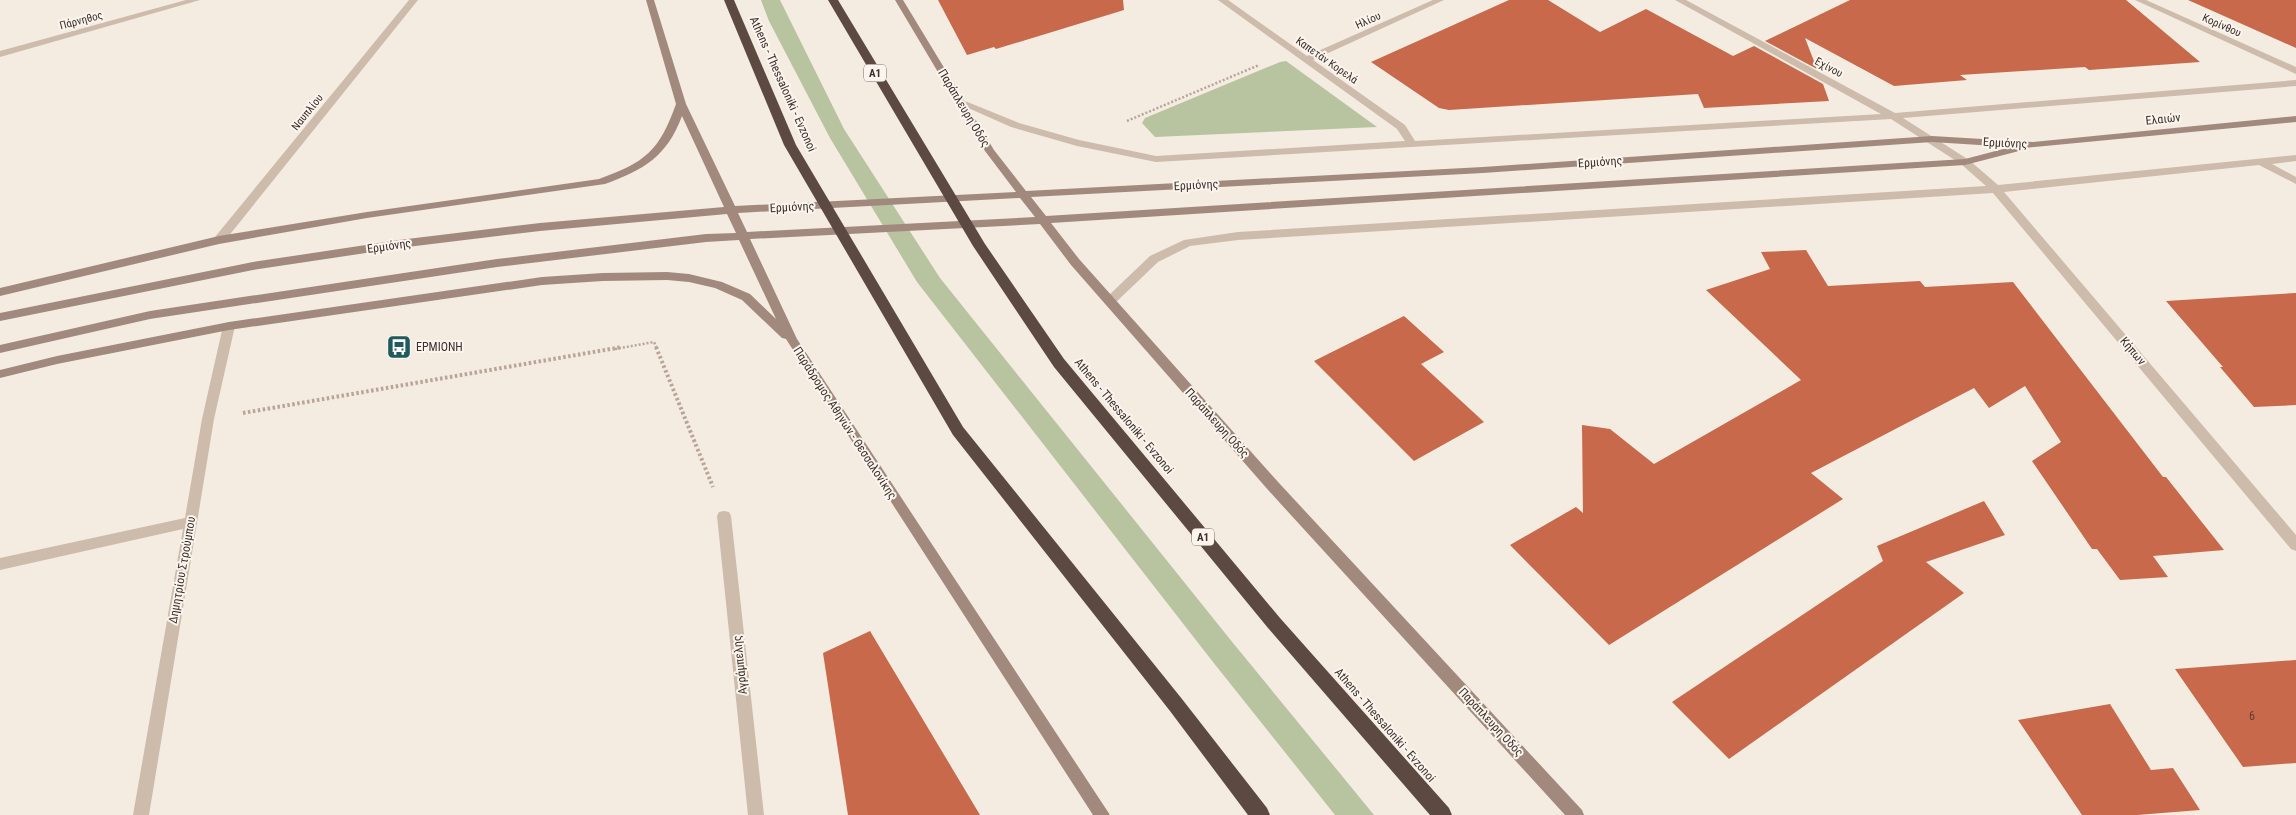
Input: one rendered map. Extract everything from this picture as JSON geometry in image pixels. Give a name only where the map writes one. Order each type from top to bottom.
[{"type":"highway","name":"Athens - Thessaloniki - Evzonoi","points":[[729,0],[790,145],[958,431],[1176,705],[1260,815]]},
{"type":"highway","name":"Athens - Thessaloniki - Evzonoi","points":[[833,0],[980,246],[1059,363],[1274,623],[1442,815]]},
{"type":"street","name":"Πάρνηθος","points":[[0,54],[196,0]]},
{"type":"street","name":"Ναυπλίου","points":[[219,240],[414,0]]},
{"type":"street","name":"Παράδρομος Αθηνών - Θεσσαλονίκης","points":[[650,0],[681,104],[792,340],[1102,815]]},
{"type":"street","name":"Παράπλευρη Οδός","points":[[899,0],[990,151],[1076,262],[1267,480],[1576,815]]},
{"type":"street","name":"Καπετάν Κορελά","points":[[1222,0],[1401,127],[1412,144]]},
{"type":"street","name":"Ηλίου","points":[[1305,60],[1440,0]]},
{"type":"street","name":"Εχίνου","points":[[1679,0],[1893,116],[1965,162]]},
{"type":"street","name":"Κορίνθου","points":[[2139,0],[2296,71]]},
{"type":"street","points":[[962,103],[1014,125],[1077,143],[1156,159],[1893,116],[2296,83]]},
{"type":"street","points":[[0,292],[219,240],[367,215],[601,182],[629,172],[651,158],[662,148],[672,132],[681,104]]},
{"type":"street","name":"Ελαιών","points":[[2033,144],[2296,118]]},
{"type":"street","name":"Ερμιόνης","points":[[0,317],[125,290],[272,263],[399,244],[540,227],[686,213],[1483,170],[1932,140],[2033,144]]},
{"type":"street","name":"Ερμιόνης","points":[[0,349],[150,315],[497,263],[706,238],[1134,215],[1965,162],[2033,144]]},
{"type":"street","points":[[1110,301],[1154,259],[1188,243],[1208,240],[1268,234],[1996,189],[2296,158]]},
{"type":"street","name":"Κήπων","points":[[1965,162],[1996,189],[2296,545]]},
{"type":"street","points":[[2260,162],[2296,181]]},
{"type":"street","points":[[0,374],[57,360],[229,326],[542,281],[667,276],[689,278],[718,285],[746,297],[792,340]]},
{"type":"street","name":"Δημητρίου Στρούμπου","points":[[141,815],[208,419],[229,326]]},
{"type":"street","name":"Αγράμπελης","points":[[724,516],[756,815]]},
{"type":"street","points":[[0,564],[190,522]]},
{"type":"path","points":[[1077,143],[1292,50]]},
{"type":"path","points":[[208,419],[654,342],[724,516]]},
{"type":"green space","points":[[761,0],[780,0],[844,129],[940,278],[1233,643],[1374,815],[1335,815],[1213,662],[917,282],[830,138],[769,21]]},
{"type":"green space","points":[[1286,61],[1377,127],[1155,137],[1142,123],[1145,118]]},
{"type":"building","points":[[938,0],[1123,0],[1124,10],[996,49],[994,47],[967,55]]},
{"type":"building","points":[[1509,0],[1548,0],[1600,32],[1646,9],[1733,56],[1754,46],[1823,84],[1829,101],[1704,108],[1698,94],[1449,110],[1439,108],[1371,62]]},
{"type":"building","points":[[1850,0],[2126,0],[2200,62],[2089,70],[2085,67],[1960,75],[1967,80],[1894,86],[1805,38],[1817,69],[1765,41]]},
{"type":"building","points":[[2188,0],[2296,0],[2296,48]]},
{"type":"building","points":[[1806,250],[1828,286],[1920,281],[1925,287],[2013,282],[2163,477],[2166,477],[2224,550],[2153,556],[2168,577],[2120,580],[2097,549],[2092,549],[2032,461],[2061,442],[2025,386],[1989,408],[1974,388],[1811,473],[1843,499],[1609,645],[1510,545],[1576,507],[1583,513],[1582,425],[1610,429],[1654,464],[1801,380],[1706,290],[1770,269],[1761,252]]},
{"type":"building","points":[[2296,293],[2296,405],[2254,407],[2220,367],[2223,367],[2166,301]]},
{"type":"building","points":[[1404,316],[1444,352],[1421,364],[1484,422],[1414,461],[1314,361]]},
{"type":"building","points":[[1984,501],[2005,535],[1926,562],[1964,593],[1729,759],[1672,702],[1883,561],[1877,546]]},
{"type":"building","points":[[870,631],[980,815],[848,815],[823,653]]},
{"type":"building","points":[[2296,660],[2296,763],[2243,767],[2175,669]]},
{"type":"building","points":[[2110,704],[2151,770],[2173,768],[2200,810],[2137,815],[2082,815],[2018,720]]},
{"type":"place","name":"ΕΡΜΙΟΝΗ","points":[[399,347]]}]
